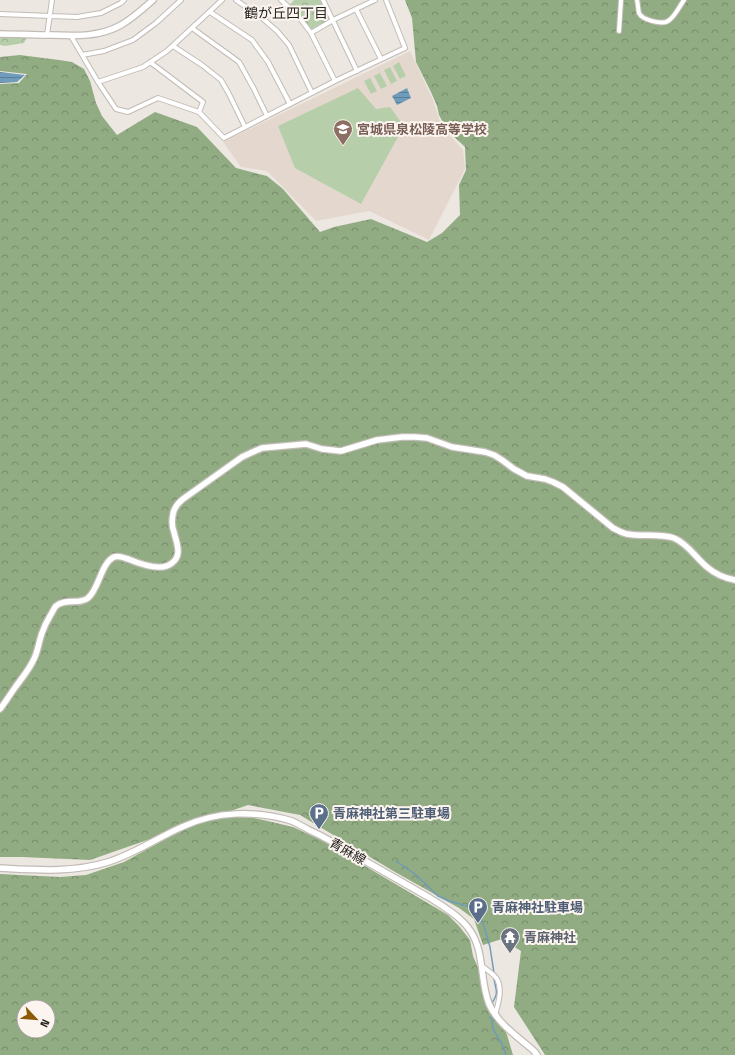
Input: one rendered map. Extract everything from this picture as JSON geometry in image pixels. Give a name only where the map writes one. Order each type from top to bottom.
[{"type":"street","points":[[47,35],[52,0]]},
{"type":"street","points":[[0,14],[77,17],[101,13],[124,0]]},
{"type":"street","points":[[0,34],[85,36],[120,26],[131,19],[152,0]]},
{"type":"street","points":[[82,55],[104,51],[133,40],[156,23],[181,0]]},
{"type":"street","points":[[98,82],[143,67],[168,51],[222,0]]},
{"type":"street","points":[[236,0],[262,18],[277,31],[289,45],[312,93]]},
{"type":"street","points":[[281,0],[298,16],[311,33],[335,81]]},
{"type":"street","points":[[323,0],[356,71]]},
{"type":"street","points":[[311,33],[333,20],[375,0]]},
{"type":"street","points":[[71,36],[116,109],[128,112],[158,98],[199,112],[224,138],[335,81],[405,48],[386,0]]},
{"type":"street","points":[[619,31],[621,0]]},
{"type":"street","points":[[637,0],[639,14],[644,18],[662,23],[668,21],[674,15],[684,0]]},
{"type":"street","points":[[356,9],[380,59]]},
{"type":"street","points":[[210,12],[252,40],[268,62],[290,104]]},
{"type":"street","points":[[192,28],[239,62],[267,116]]},
{"type":"street","points":[[173,46],[202,65],[221,80],[245,127]]},
{"type":"street","points":[[150,62],[203,102],[199,112]]},
{"type":"street","points":[[0,709],[35,658],[44,628],[56,606],[64,602],[88,598],[104,568],[115,556],[121,556],[150,566],[161,567],[172,564],[176,559],[178,549],[173,531],[172,519],[174,509],[178,503],[242,457],[262,448],[306,444],[322,449],[341,451],[377,440],[415,437],[427,438],[452,447],[485,452],[494,455],[524,475],[545,479],[563,487],[613,528],[627,534],[657,535],[674,538],[687,546],[706,566],[714,572],[721,576],[735,580]]},
{"type":"street","name":"青麻線","points":[[0,868],[61,870],[77,869],[107,862],[124,857],[182,826],[217,816],[238,813],[259,814],[293,822],[321,835],[454,913],[464,922],[473,934],[478,946],[486,994],[495,1015],[537,1055]]},
{"type":"street","points":[[482,966],[497,979],[500,987],[500,997],[495,1015]]},
{"type":"shaded area","name":"宮城県泉松陵高等学校","points":[[410,51],[433,100],[441,125],[463,150],[465,169],[429,240],[369,211],[316,221],[267,171],[241,167],[223,142]]},
{"type":"green space","points":[[294,0],[323,0],[333,20],[311,33],[288,7]]},
{"type":"green space","points":[[405,0],[735,0],[735,1055],[545,1055],[514,1007],[521,951],[502,939],[483,945],[474,919],[459,908],[395,872],[300,815],[248,805],[90,860],[0,857],[0,84],[19,83],[27,74],[0,71],[0,57],[20,55],[59,60],[72,62],[84,69],[90,81],[96,103],[102,116],[117,135],[155,112],[197,127],[236,168],[267,176],[283,189],[320,232],[334,227],[371,219],[427,242],[442,233],[460,215],[459,185],[466,170],[465,147],[447,130],[439,115],[431,92],[416,62],[412,18]]},
{"type":"green space","points":[[0,34],[28,35],[24,43],[5,46],[0,45]]},
{"type":"green space","points":[[399,62],[406,76],[400,79],[393,66]]},
{"type":"green space","points":[[390,67],[397,81],[391,84],[384,70]]},
{"type":"green space","points":[[380,73],[387,86],[381,89],[374,76]]},
{"type":"green space","points":[[370,78],[377,91],[371,94],[364,81]]},
{"type":"green space","points":[[358,88],[376,109],[390,107],[404,126],[361,204],[295,168],[278,126]]},
{"type":"green space","points":[[230,816],[254,818],[293,827],[321,840],[448,915],[470,940],[473,956],[507,1035],[513,1055],[0,1055],[0,874],[60,877],[86,875],[124,862],[198,823]]},
{"type":"water","points":[[0,72],[25,75],[17,82],[0,83]]},
{"type":"water","points":[[407,88],[411,98],[397,105],[392,96]]},
{"type":"waterway","points":[[396,861],[415,874],[438,896],[467,906],[480,918],[483,923],[490,947],[494,973]]},
{"type":"waterway","points":[[492,1003],[496,996],[494,978]]},
{"type":"waterway","points":[[490,1017],[492,1020],[493,1029],[502,1044],[506,1055]]},
{"type":"place","name":"宮城県泉松陵高等学校","points":[[343,146]]},
{"type":"place","name":"青麻神社第三駐車場","points":[[319,830]]},
{"type":"place","name":"青麻神社駐車場","points":[[478,924]]},
{"type":"place","name":"青麻神社","points":[[510,954]]},
{"type":"district","name":"鶴が丘四丁目","points":[[286,13]]}]
